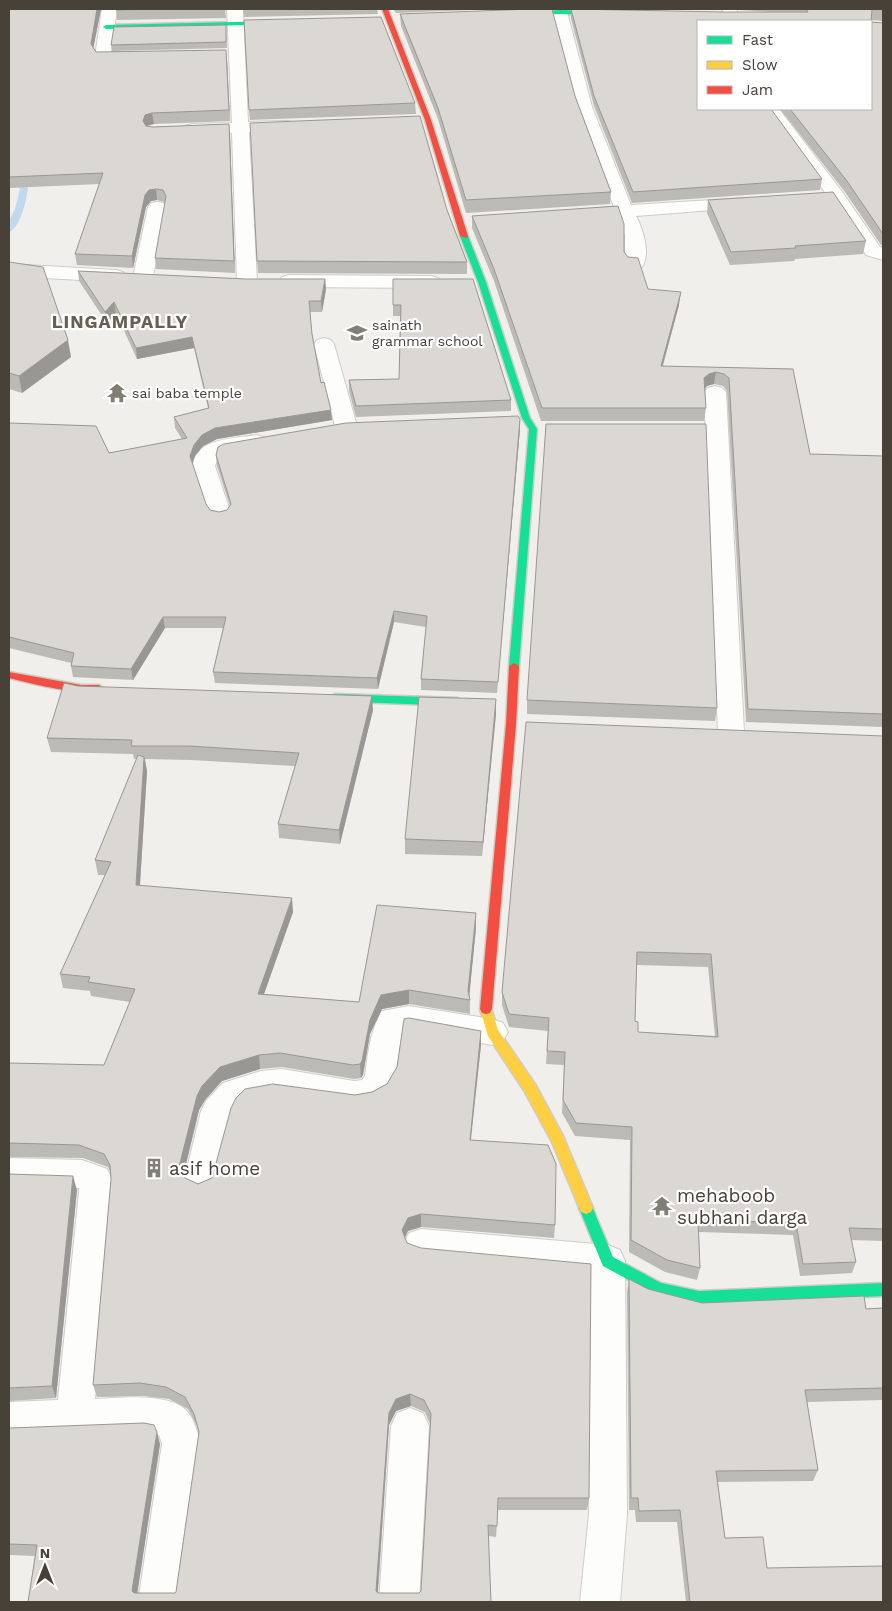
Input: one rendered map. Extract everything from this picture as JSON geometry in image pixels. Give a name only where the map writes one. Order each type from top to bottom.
[{"type":"street","points":[[109,9],[103,57],[151,57]]},
{"type":"street","points":[[502,15],[559,12],[619,14]]},
{"type":"street","points":[[559,12],[584,107],[624,212],[631,221],[636,241],[635,264]]},
{"type":"street","points":[[106,27],[235,17],[293,23]]},
{"type":"street","points":[[235,17],[241,127],[237,281],[482,282]]},
{"type":"street","points":[[388,17],[428,120],[458,221],[482,282],[529,424],[485,1005],[492,1032],[530,1088],[558,1140],[608,1261],[608,1514],[600,1602]]},
{"type":"street","points":[[218,55],[237,54]]},
{"type":"street","points":[[771,110],[837,197],[873,251],[883,254]]},
{"type":"street","points":[[409,120],[428,120]]},
{"type":"street","points":[[173,130],[300,125]]},
{"type":"street","points":[[817,198],[837,197]]},
{"type":"street","points":[[566,215],[760,202]]},
{"type":"street","points":[[16,271],[152,277],[157,207]]},
{"type":"street","points":[[458,221],[478,220]]},
{"type":"street","points":[[324,344],[346,427]]},
{"type":"street","points":[[715,392],[707,429],[721,732],[759,734]]},
{"type":"street","points":[[220,514],[204,466],[208,454],[216,448],[272,439]]},
{"type":"street","points":[[9,675],[81,689],[111,690]]},
{"type":"street","points":[[321,697],[471,703]]},
{"type":"street","points":[[507,711],[539,725]]},
{"type":"street","points":[[201,1181],[217,1111],[234,1092],[261,1084],[282,1082],[354,1094],[371,1092],[380,1080],[388,1028],[393,1020],[409,1018],[492,1032]]},
{"type":"street","points":[[9,1172],[82,1174],[95,1179],[96,1192],[75,1417]]},
{"type":"street","points":[[420,1244],[608,1261],[658,1289],[699,1298],[883,1290]]},
{"type":"street","points":[[9,1420],[148,1415],[163,1417],[175,1422],[180,1432],[181,1444],[158,1602]]},
{"type":"street","points":[[399,1602],[410,1426]]},
{"type":"building","points":[[9,9],[97,9],[91,44],[96,52],[226,50],[229,110],[152,113],[145,115],[143,121],[146,126],[153,127],[229,124],[234,261],[155,258],[166,196],[163,190],[156,189],[149,190],[145,195],[132,256],[75,254],[103,173],[9,177]]},
{"type":"building","points":[[116,9],[151,9],[116,10]]},
{"type":"building","points":[[552,9],[575,96],[611,192],[466,200],[438,108],[400,14]]},
{"type":"building","points":[[571,9],[808,12],[806,9],[872,9],[871,20],[697,20],[697,110],[772,110],[822,179],[633,192],[594,96]]},
{"type":"building","points":[[381,17],[415,103],[249,110],[244,20]]},
{"type":"building","points":[[872,22],[883,23],[883,234],[847,181],[791,110],[872,110]]},
{"type":"building","points":[[226,25],[226,42],[111,45],[114,27]]},
{"type":"building","points":[[420,116],[447,210],[467,262],[257,261],[250,123]]},
{"type":"building","points":[[833,192],[866,241],[731,252],[708,200]]},
{"type":"building","points":[[618,206],[624,224],[624,252],[628,257],[638,258],[648,289],[681,292],[661,366],[793,369],[810,454],[883,456],[883,714],[748,709],[729,378],[724,374],[716,372],[704,378],[706,408],[542,408],[494,269],[472,216]]},
{"type":"building","points":[[9,262],[43,267],[68,340],[19,376],[9,373]]},
{"type":"building","points":[[78,271],[246,279],[325,279],[321,301],[309,301],[312,334],[321,383],[324,382],[331,410],[215,428],[202,435],[194,445],[190,456],[206,504],[210,510],[219,512],[227,510],[231,504],[216,455],[218,447],[224,444],[346,423],[518,416],[520,419],[498,682],[421,679],[427,616],[394,611],[377,678],[213,672],[226,617],[163,617],[131,669],[71,666],[74,653],[9,637],[9,423],[96,426],[109,453],[187,438],[174,417],[209,408],[192,337],[136,348],[114,302],[105,312]]},
{"type":"building","points":[[393,279],[473,279],[511,400],[356,406],[349,380],[399,379],[401,305],[393,305]]},
{"type":"building","points":[[546,424],[706,424],[717,708],[527,700]]},
{"type":"building","points":[[64,683],[78,686],[372,696],[339,830],[278,824],[299,753],[189,746],[131,746],[132,740],[47,738]]},
{"type":"building","points":[[419,697],[496,699],[483,842],[405,839]]},
{"type":"building","points":[[526,722],[883,736],[883,1229],[849,1228],[856,1262],[803,1264],[796,1223],[698,1220],[700,1268],[667,1260],[631,1240],[632,1127],[576,1123],[563,1100],[565,1052],[547,1051],[549,1018],[509,1014],[502,992]],"holes":[[[637,952],[711,954],[718,1037],[638,1032],[638,1022],[635,1021]]]},
{"type":"building","points":[[138,755],[144,757],[136,885],[292,898],[258,994],[359,1002],[377,905],[476,913],[468,991],[470,1000],[409,990],[381,995],[370,1020],[360,1064],[353,1065],[280,1053],[259,1055],[220,1067],[202,1086],[197,1096],[179,1167],[185,1178],[198,1184],[212,1178],[231,1108],[236,1098],[245,1089],[273,1084],[355,1095],[372,1092],[387,1084],[397,1067],[404,1019],[409,1018],[481,1031],[470,1140],[548,1145],[556,1164],[555,1225],[421,1214],[408,1218],[402,1230],[407,1243],[421,1248],[591,1264],[589,1498],[498,1498],[497,1526],[488,1525],[491,1602],[28,1602],[37,1545],[9,1544],[9,1428],[144,1423],[154,1425],[157,1432],[132,1591],[134,1593],[176,1592],[199,1432],[194,1414],[185,1397],[166,1387],[140,1383],[93,1385],[111,1179],[110,1165],[104,1154],[79,1145],[9,1143],[9,1063],[104,1065],[135,989],[88,982],[90,977],[60,974],[111,862],[95,860]],"holes":[[[410,1394],[424,1400],[431,1414],[421,1591],[419,1593],[378,1593],[376,1591],[389,1413],[396,1399]]]},
{"type":"building","points":[[9,1174],[73,1176],[52,1386],[9,1388]]},
{"type":"building","points":[[629,1279],[648,1289],[702,1303],[864,1296],[866,1309],[883,1308],[883,1388],[805,1390],[818,1470],[716,1471],[725,1538],[763,1537],[767,1568],[883,1566],[883,1602],[690,1602],[680,1510],[639,1511],[638,1498],[631,1498]]},
{"type":"waterway","points":[[9,165],[24,189],[20,209],[9,229]]},
{"type":"traffic: fast","points":[[514,14],[559,12],[609,13]]},
{"type":"traffic: fast","points":[[106,27],[281,23]]},
{"type":"traffic: fast","points":[[464,236],[482,282],[526,418],[533,429],[514,666]]},
{"type":"traffic: fast","points":[[335,698],[457,702]]},
{"type":"traffic: fast","points":[[586,1208],[608,1261],[658,1289],[699,1298],[883,1290]]},
{"type":"traffic: slow","points":[[486,1009],[492,1032],[530,1088],[558,1140],[586,1208]]},
{"type":"traffic: jam","points":[[385,9],[428,120],[464,236]]},
{"type":"traffic: jam","points":[[486,1009],[511,724],[514,666]]},
{"type":"traffic: jam","points":[[9,675],[81,689],[99,689]]},
{"type":"place","name":"sainath grammar school","points":[[357,333]]},
{"type":"place","name":"sai baba temple","points":[[117,393]]},
{"type":"place","name":"asif home","points":[[154,1168]]},
{"type":"place","name":"mehaboob subhani darga","points":[[662,1206]]},
{"type":"district","name":"LINGAMPALLY","points":[[120,321]]}]
